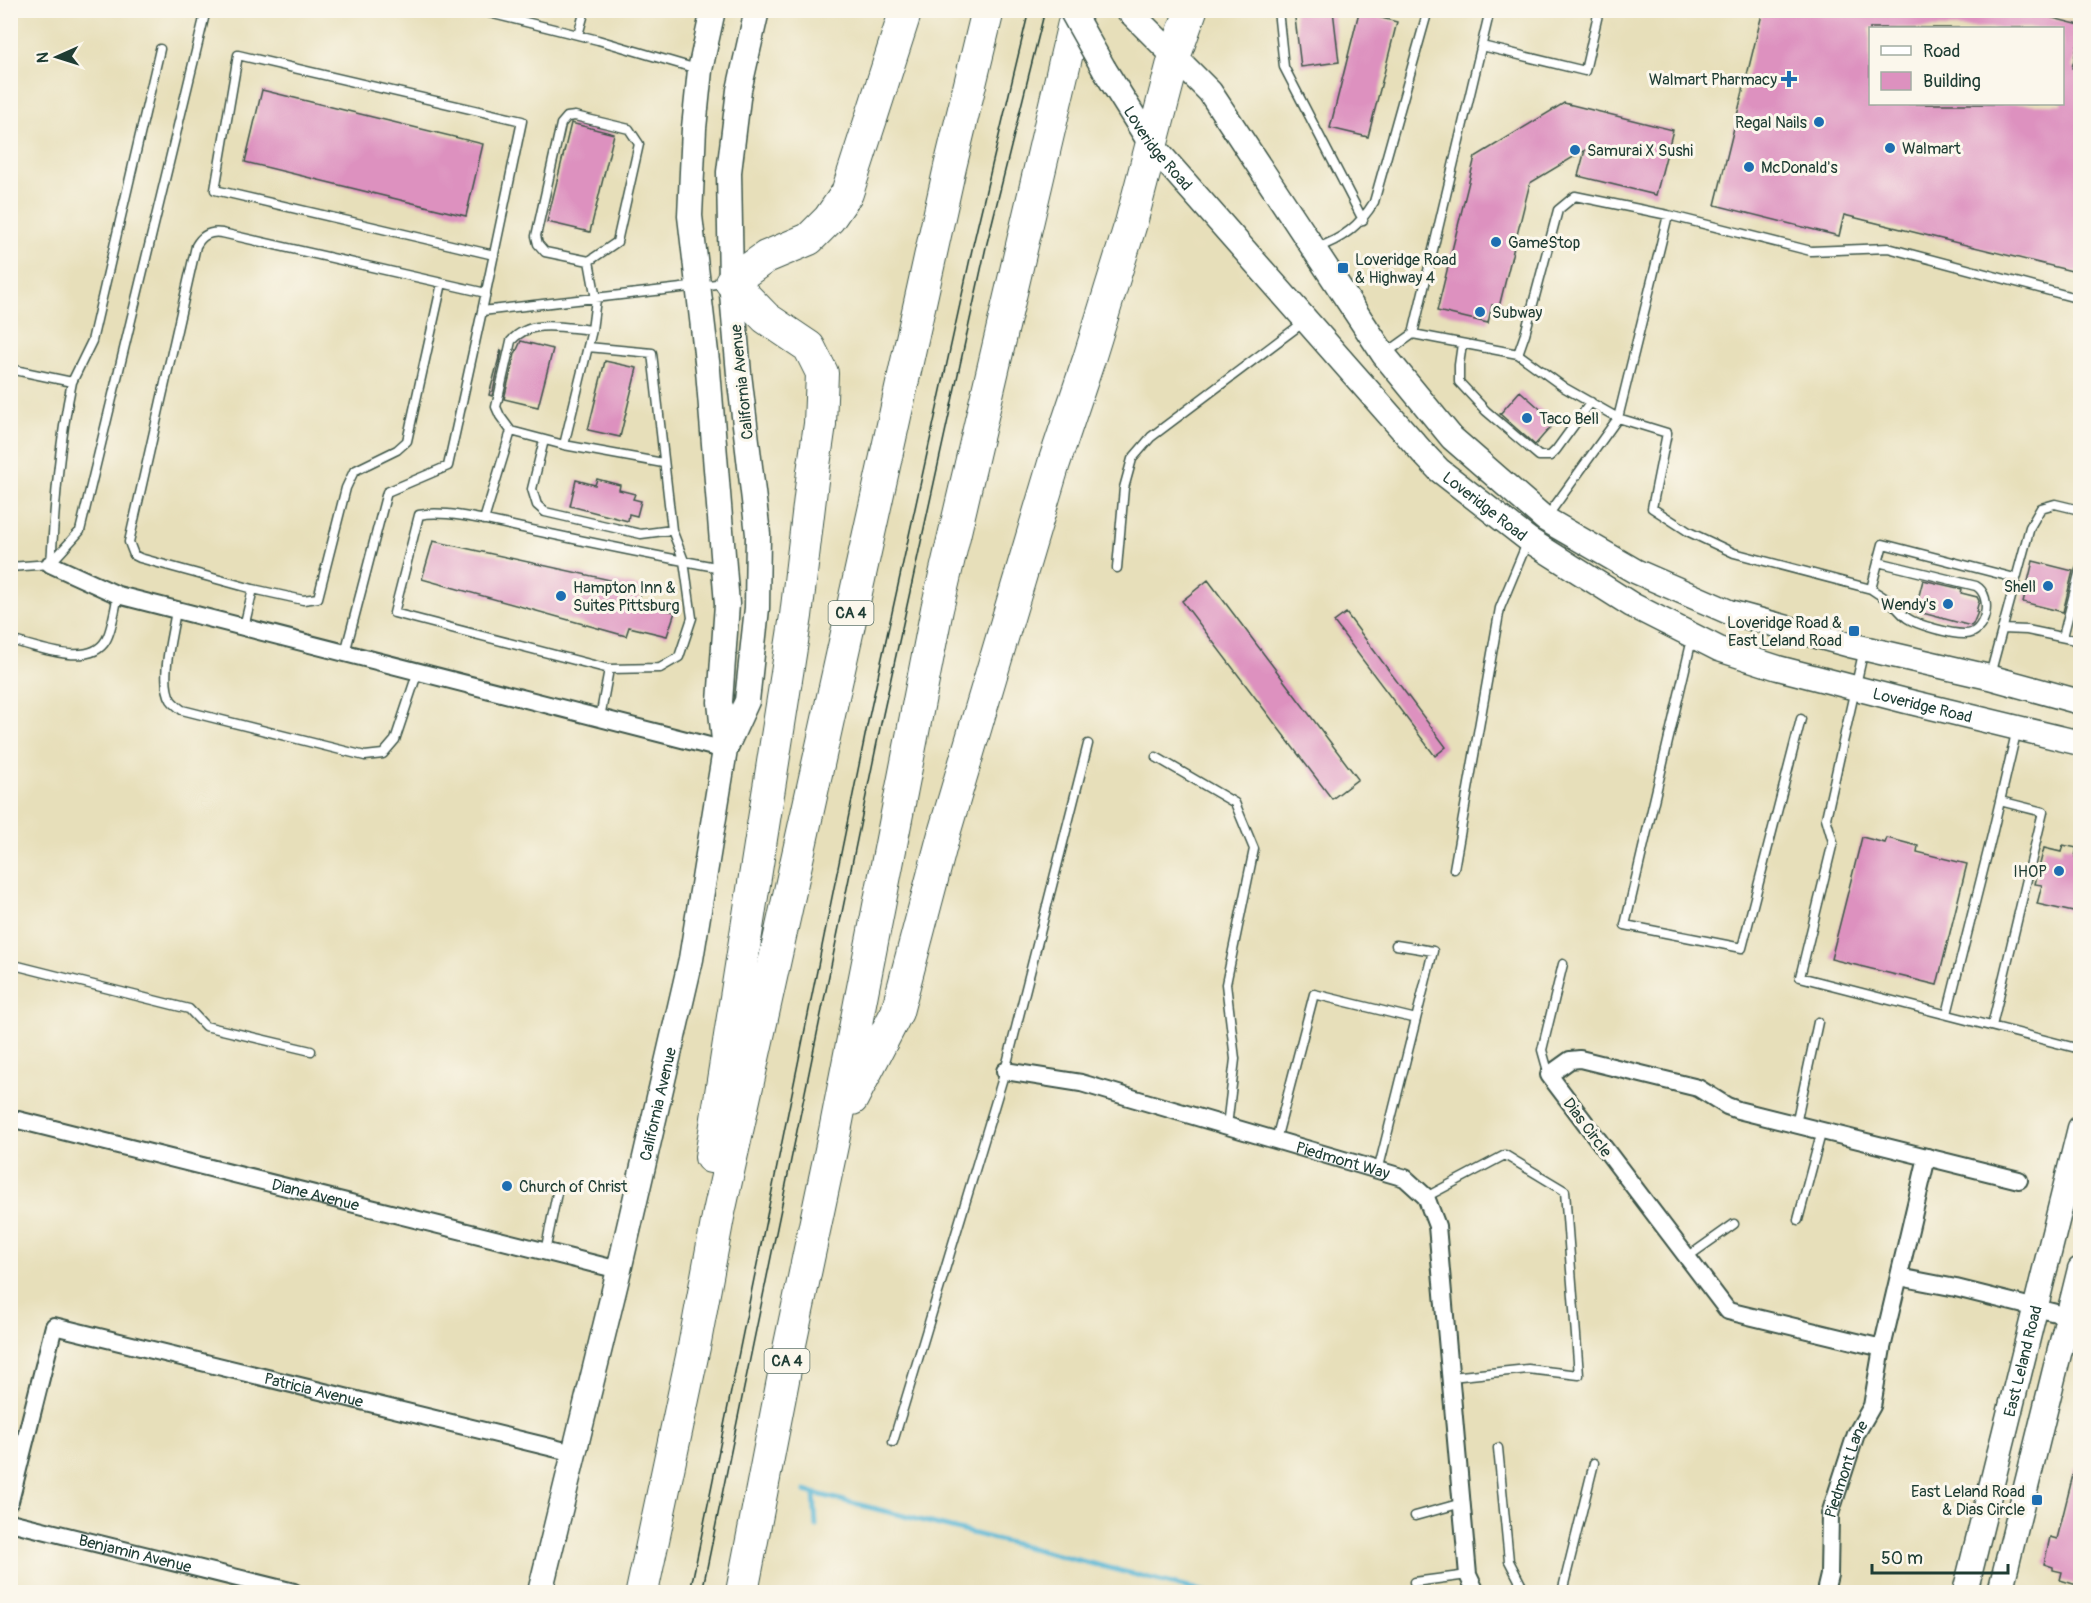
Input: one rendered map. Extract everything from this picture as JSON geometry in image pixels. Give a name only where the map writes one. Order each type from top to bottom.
[{"type":"highway","points":[[718,1217],[710,1165],[796,615],[820,424],[822,373],[809,347],[766,318],[731,282],[766,257],[809,239],[830,219],[847,193],[906,10]]},
{"type":"highway","name":"CA 4","points":[[642,1593],[694,1347],[718,1217],[950,166],[988,10]]},
{"type":"highway","name":"CA 4","points":[[742,1593],[789,1349],[836,1131],[937,609],[1077,10]]},
{"type":"highway","points":[[836,1131],[897,1012],[945,830],[1054,463],[1131,223],[1175,55],[1191,10]]},
{"type":"main road","name":"California Avenue","points":[[713,10],[700,70],[694,128],[690,216],[708,370],[727,604],[720,702],[725,750]]},
{"type":"main road","name":"California Avenue","points":[[540,1593],[619,1270],[691,959],[725,750],[747,701],[757,598],[758,534],[739,374],[731,282],[729,172],[739,90],[757,10]]},
{"type":"main road","name":"Loveridge Road","points":[[1071,10],[1104,69],[1151,144],[1439,470],[1537,530],[1632,605],[1719,649],[1778,668],[2080,743]]},
{"type":"main road","name":"Loveridge Road","points":[[1128,10],[1210,92],[1384,355],[1452,438],[1537,530],[1729,612],[2080,702]]},
{"type":"main road","name":"East Leland Road","points":[[1965,1593],[2080,1128]]},
{"type":"main road","name":"East Leland Road","points":[[2000,1593],[2074,1318],[2080,1269]]},
{"type":"street","points":[[51,564],[118,595],[725,750]]},
{"type":"street","points":[[1549,1075],[1570,1060],[1580,1059],[1698,1088],[1731,1108],[2019,1180]]},
{"type":"street","name":"Piedmont Way","points":[[1005,1071],[1081,1083],[1276,1140],[1406,1179],[1426,1197],[1437,1226],[1468,1575],[1476,1593]]},
{"type":"street","name":"Dias Circle","points":[[1549,1075],[1728,1311],[1882,1348]]},
{"type":"street","name":"Diane Avenue","points":[[10,1119],[619,1270]]},
{"type":"street","points":[[1882,1348],[1927,1157]]},
{"type":"street","points":[[1899,1277],[1956,1288],[2074,1318]]},
{"type":"street","name":"Patricia Avenue","points":[[10,1501],[54,1326],[573,1453]]},
{"type":"street","name":"Piedmont Lane","points":[[1825,1593],[1828,1575],[1830,1514],[1856,1434],[1872,1406],[1882,1348]]},
{"type":"street","name":"Benjamin Avenue","points":[[10,1522],[294,1593]]},
{"type":"lane","points":[[10,567],[51,564],[80,531],[206,10]]},
{"type":"lane","points":[[477,10],[578,35],[700,70]]},
{"type":"lane","points":[[578,35],[585,10]]},
{"type":"lane","points":[[1278,10],[1284,67],[1363,220]]},
{"type":"lane","points":[[1313,250],[1332,243],[1363,220],[1374,202],[1428,10]]},
{"type":"lane","points":[[1384,355],[1413,334],[1490,10]]},
{"type":"lane","points":[[1482,46],[1585,70],[1599,10]]},
{"type":"lane","points":[[51,564],[57,469],[63,422],[72,382],[92,341],[160,49]]},
{"type":"lane","points":[[345,653],[387,492],[448,466],[486,293],[494,255],[522,122],[238,55],[215,189],[494,255]]},
{"type":"lane","points":[[575,116],[629,129],[639,144],[617,242],[589,261],[545,252],[538,244],[536,236],[561,124],[567,117],[575,116]]},
{"type":"lane","points":[[1518,354],[1558,210],[1575,196],[1668,215],[1811,250],[1888,248],[2080,299]]},
{"type":"lane","points":[[1454,869],[1500,608],[1537,530],[1618,418],[1668,215]]},
{"type":"lane","points":[[442,283],[407,441],[397,450],[354,471],[346,488],[322,590],[318,598],[303,600],[253,589],[134,555],[129,542],[199,240],[210,233],[222,233],[442,283],[486,293]]},
{"type":"lane","points":[[564,445],[592,330],[596,299],[589,261]]},
{"type":"lane","points":[[482,311],[731,282]]},
{"type":"lane","points":[[1117,568],[1124,488],[1132,459],[1151,437],[1306,320]]},
{"type":"lane","points":[[592,330],[539,327],[528,328],[518,333],[511,341],[496,407],[500,417],[511,431],[564,445],[663,463]]},
{"type":"lane","points":[[1413,334],[1518,354],[1565,388],[1618,418],[1667,433],[1652,508],[1689,532],[1734,553],[1871,589],[1894,605],[1909,620],[1963,634],[1978,629],[1984,615],[1986,600],[1984,593],[1976,586],[1878,562]]},
{"type":"lane","points":[[1462,344],[1458,371],[1461,385],[1486,411],[1535,454],[1542,457],[1552,454],[1591,402]]},
{"type":"lane","points":[[588,347],[652,353],[672,530],[684,561],[692,618],[679,657],[660,668],[609,669],[394,613],[419,515],[430,513],[484,520],[684,561],[724,568]]},
{"type":"lane","points":[[10,369],[72,382]]},
{"type":"lane","points":[[484,520],[511,431]]},
{"type":"lane","points":[[544,440],[532,489],[537,505],[545,512],[641,534],[672,530]]},
{"type":"lane","points":[[1989,677],[2030,527],[2042,508],[2055,504],[2080,510]]},
{"type":"lane","points":[[1871,589],[1883,544],[2015,578]]},
{"type":"lane","points":[[2063,637],[2080,570]]},
{"type":"lane","points":[[244,627],[253,589]]},
{"type":"lane","points":[[10,640],[82,656],[97,651],[107,640],[118,595]]},
{"type":"lane","points":[[176,610],[166,671],[166,688],[172,701],[182,710],[365,756],[382,754],[395,740],[418,672]]},
{"type":"lane","points":[[2002,629],[2027,630],[2080,641]]},
{"type":"lane","points":[[1693,636],[1625,925],[1742,948],[1801,718]]},
{"type":"lane","points":[[1864,648],[1826,818],[1833,842],[1800,976],[2080,1049]]},
{"type":"lane","points":[[600,718],[609,669]]},
{"type":"lane","points":[[1947,1014],[2017,728]]},
{"type":"lane","points":[[893,1442],[1005,1071],[1088,744]]},
{"type":"lane","points":[[1156,757],[1235,804],[1254,849],[1226,984],[1235,1059],[1227,1126]]},
{"type":"lane","points":[[1992,1026],[2043,812],[2000,801]]},
{"type":"lane","points":[[1378,1171],[1433,951],[1396,945]]},
{"type":"lane","points":[[10,964],[189,1010],[205,1026],[311,1051]]},
{"type":"lane","points":[[1549,1075],[1542,1050],[1563,964]]},
{"type":"lane","points":[[1276,1140],[1314,994],[1416,1019]]},
{"type":"lane","points":[[1796,1124],[1818,1022]]},
{"type":"lane","points":[[1798,1220],[1822,1130]]},
{"type":"lane","points":[[1426,1197],[1505,1155],[1565,1191],[1579,1375],[1528,1369],[1451,1377]]},
{"type":"lane","points":[[545,1252],[558,1188]]},
{"type":"lane","points":[[1686,1258],[1734,1224]]},
{"type":"lane","points":[[1498,1448],[1509,1561],[1524,1590],[1528,1593]]},
{"type":"lane","points":[[1562,1593],[1594,1463]]},
{"type":"lane","points":[[1415,1516],[1462,1503]]},
{"type":"lane","points":[[1414,1582],[1468,1575]]},
{"type":"building","points":[[1294,10],[1333,10],[1339,62],[1301,67]]},
{"type":"building","name":"Walmart","points":[[1763,10],[2022,10],[2080,25],[2080,35],[2072,68],[2080,70],[2080,273],[1844,215],[1839,236],[1715,205]]},
{"type":"building","points":[[1359,12],[1397,22],[1368,137],[1330,128]]},
{"type":"building","points":[[262,90],[483,144],[466,216],[245,162]]},
{"type":"building","points":[[1564,103],[1673,130],[1656,195],[1578,176],[1585,150],[1530,183],[1499,307],[1492,305],[1488,323],[1437,311],[1475,157]]},
{"type":"building","points":[[571,123],[614,134],[590,232],[547,222]]},
{"type":"building","points":[[521,341],[553,349],[538,407],[504,399],[515,354]]},
{"type":"building","points":[[502,351],[492,396],[489,395]]},
{"type":"building","points":[[605,361],[637,368],[620,437],[588,430]]},
{"type":"building","name":"Taco Bell","points":[[1520,391],[1555,422],[1535,445],[1500,414]]},
{"type":"building","points":[[597,479],[620,485],[619,490],[635,494],[633,499],[641,501],[637,516],[629,514],[628,521],[570,506],[576,480],[595,485]]},
{"type":"building","name":"Hampton Inn & Suites Pittsburg","points":[[433,541],[642,587],[638,604],[675,612],[667,636],[629,627],[626,636],[422,579]]},
{"type":"building","name":"Shell","points":[[2033,561],[2073,571],[2063,612],[2023,602]]},
{"type":"building","points":[[1208,580],[1358,779],[1332,799],[1182,601]]},
{"type":"building","name":"Wendy's","points":[[1923,580],[1962,589],[1961,593],[1977,597],[1979,601],[1976,612],[1978,612],[1973,624],[1971,626],[1915,611]]},
{"type":"building","points":[[1346,613],[1446,747],[1435,756],[1334,622]]},
{"type":"building","points":[[1862,837],[1885,843],[1887,838],[1918,846],[1917,852],[1967,864],[1937,985],[1831,959]]},
{"type":"building","name":"IHOP","points":[[2063,845],[2077,848],[2075,857],[2080,858],[2078,913],[2037,904],[2042,885],[2035,884],[2044,848],[2061,852]]},
{"type":"building","points":[[2075,1467],[2080,1468],[2080,1586],[2060,1580],[2062,1572],[2053,1570],[2053,1567],[2044,1564],[2050,1537],[2057,1539]]},
{"type":"waterway","points":[[805,1491],[1204,1592]]},
{"type":"waterway","points":[[814,1493],[816,1526]]},
{"type":"tram line","points":[[690,1592],[867,726],[973,245],[1029,10]]},
{"type":"tram line","points":[[702,1592],[880,728],[986,247],[1045,10]]},
{"type":"place","name":"Walmart Pharmacy","points":[[1789,79]]},
{"type":"place","name":"Regal Nails","points":[[1819,122]]},
{"type":"place","name":"Walmart","points":[[1890,148]]},
{"type":"place","name":"Samurai X Sushi","points":[[1575,150]]},
{"type":"place","name":"McDonald's","points":[[1749,167]]},
{"type":"place","name":"GameStop","points":[[1496,242]]},
{"type":"place","name":"Loveridge Road & Highway 4","points":[[1343,268]]},
{"type":"place","name":"Subway","points":[[1480,312]]},
{"type":"place","name":"Taco Bell","points":[[1527,418]]},
{"type":"place","name":"Shell","points":[[2048,586]]},
{"type":"place","name":"Hampton Inn & Suites Pittsburg","points":[[561,596]]},
{"type":"place","name":"Wendy's","points":[[1948,604]]},
{"type":"place","name":"Loveridge Road & East Leland Road","points":[[1854,631]]},
{"type":"place","name":"IHOP","points":[[2059,871]]},
{"type":"place","name":"Church of Christ","points":[[507,1186]]},
{"type":"place","name":"East Leland Road & Dias Circle","points":[[2037,1500]]}]
